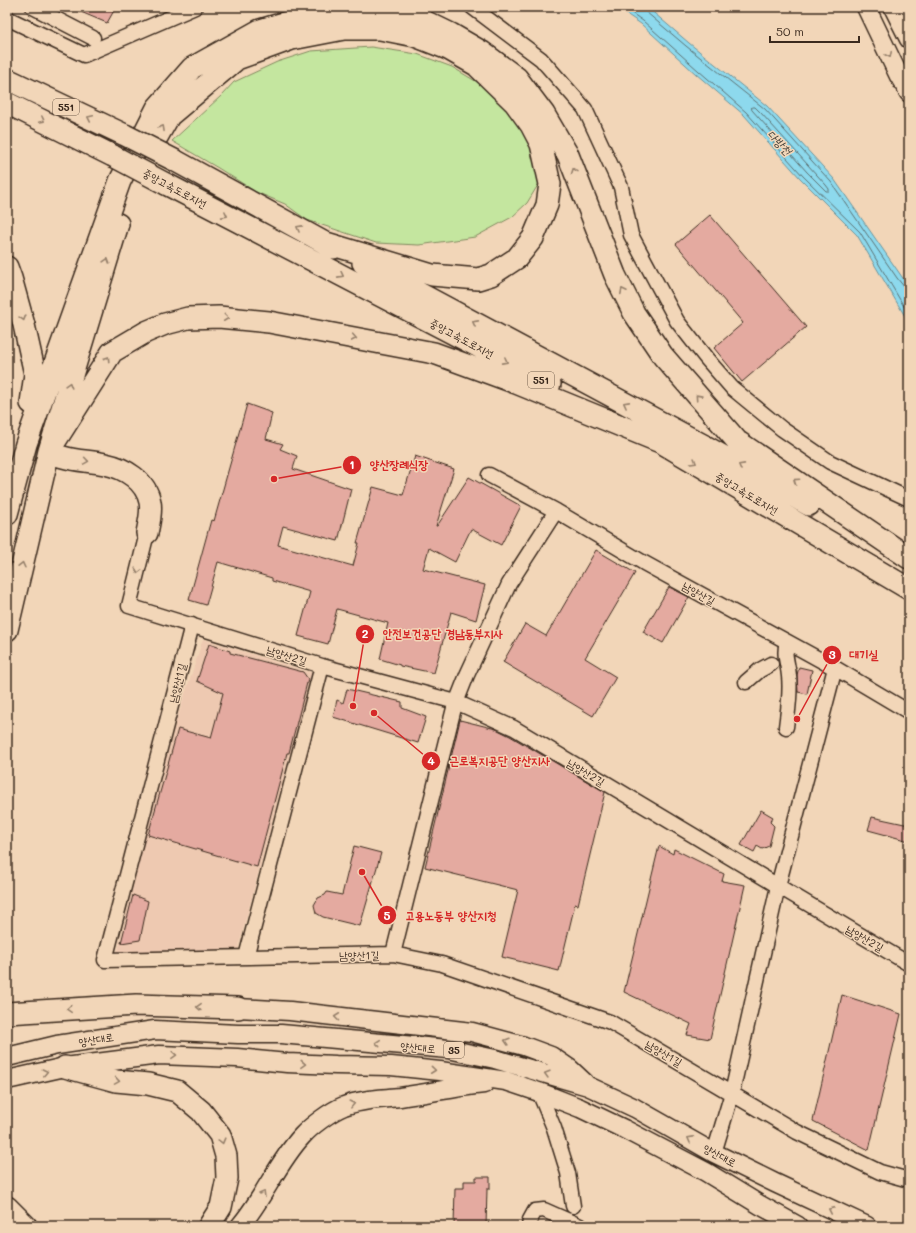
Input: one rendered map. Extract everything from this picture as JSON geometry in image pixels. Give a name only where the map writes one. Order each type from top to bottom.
[{"type":"highway","points":[[7,514],[26,444],[120,181],[157,108],[192,68],[260,30],[314,14],[352,11],[418,18],[451,34],[482,52],[517,78],[544,114],[568,155],[615,275],[634,313],[663,356],[737,441],[909,559]]},
{"type":"highway","points":[[7,630],[48,451],[129,188],[169,116],[237,59],[292,39],[344,29],[380,29],[415,36],[448,49],[476,65],[515,103],[531,125],[541,144],[550,184],[547,205],[534,238],[517,258],[491,275],[478,279],[432,275],[323,242]]},
{"type":"highway","name":"중앙고속도로지선","points":[[7,79],[176,161],[323,242],[703,445],[909,559]]},
{"type":"highway","name":"중앙고속도로지선","points":[[7,103],[113,156],[665,444],[909,589]]},
{"type":"highway","points":[[7,267],[24,325],[35,374],[26,444]]},
{"type":"highway","points":[[48,451],[112,352],[146,332],[165,324],[188,318],[218,317],[269,322],[434,353],[516,383],[665,444]]},
{"type":"highway","points":[[48,451],[61,457],[106,464],[122,469],[135,477],[144,489],[150,502],[148,533]]},
{"type":"highway","points":[[7,1013],[136,1005],[238,1008]]},
{"type":"highway","points":[[65,1067],[116,1081],[148,1084],[177,1091],[201,1111],[220,1135],[226,1156],[227,1178],[220,1207],[209,1226]]},
{"type":"highway","points":[[7,1207],[26,1226]]},
{"type":"main road","points":[[866,7],[899,76],[909,93]]},
{"type":"main road","points":[[893,7],[909,39]]},
{"type":"main road","points":[[238,1008],[290,1011],[472,1032],[503,1040],[551,1056],[570,1069],[588,1086]]},
{"type":"main road","name":"양산대로","points":[[7,1057],[57,1045],[155,1030],[238,1034],[281,1034],[448,1049],[495,1059],[588,1086],[635,1108],[714,1153],[774,1183],[867,1226]]},
{"type":"main road","name":"양산대로","points":[[7,1080],[65,1067],[159,1055],[236,1058],[329,1065],[391,1066],[440,1071],[506,1081],[580,1108],[624,1129],[706,1172],[798,1226]]},
{"type":"main road","points":[[240,1226],[259,1200],[287,1155],[302,1136],[325,1118],[344,1106],[367,1100],[420,1094],[506,1081]]},
{"type":"street","points":[[33,7],[93,38]]},
{"type":"street","points":[[7,18],[84,55],[194,7]]},
{"type":"street","points":[[472,7],[540,59],[585,109],[620,188],[631,235],[677,321],[732,388],[782,429],[830,462],[909,499]]},
{"type":"street","name":"남양산길","points":[[489,475],[556,511],[644,563],[835,668],[909,712]]},
{"type":"street","points":[[393,954],[456,702],[509,584],[556,511]]},
{"type":"street","name":"남양산2길","points":[[148,533],[128,606],[322,666],[456,702],[514,728],[909,964]]},
{"type":"street","name":"남양산1길","points":[[192,625],[105,960],[393,954],[442,964],[610,1022],[797,1132],[880,1172],[909,1180]]},
{"type":"street","points":[[786,727],[790,698],[789,675],[784,650],[787,642]]},
{"type":"street","points":[[746,682],[760,670],[771,664]]},
{"type":"street","points":[[246,957],[322,666]]},
{"type":"street","points":[[714,1153],[732,1093],[778,886],[835,668]]},
{"type":"street","points":[[539,1092],[554,1128],[568,1172],[573,1206]]},
{"type":"street","points":[[529,1226],[535,1210],[544,1210],[580,1226]]},
{"type":"shaded area","points":[[203,639],[312,673],[238,949],[117,954],[144,839],[176,722]]},
{"type":"green space","points":[[371,47],[417,54],[452,67],[497,94],[528,127],[543,172],[538,185],[527,203],[512,217],[475,237],[419,245],[376,243],[307,220],[285,204],[256,192],[172,141],[234,82],[277,62],[311,51]]},
{"type":"water","name":"다방천","points":[[616,7],[647,7],[767,106],[834,179],[909,287],[909,323],[857,235],[800,178],[744,115],[641,24]]},
{"type":"building","points":[[69,7],[116,7],[107,23]]},
{"type":"building","points":[[710,215],[806,327],[742,382],[714,348],[743,323],[676,244]]},
{"type":"building","points":[[247,404],[272,413],[266,439],[283,444],[280,449],[297,456],[293,469],[351,489],[338,541],[283,526],[278,545],[353,566],[359,543],[357,543],[373,487],[403,495],[415,456],[454,469],[436,526],[469,477],[521,506],[501,545],[471,529],[455,562],[429,548],[423,569],[485,585],[476,620],[451,612],[434,673],[400,666],[380,659],[388,623],[337,609],[328,644],[298,636],[310,592],[272,581],[272,578],[218,562],[206,605],[189,600],[211,520],[214,521]]},
{"type":"building","points":[[596,550],[635,573],[585,658],[616,677],[593,716],[503,662],[525,624],[546,636]]},
{"type":"building","points":[[669,587],[689,597],[663,643],[643,632]]},
{"type":"building","points":[[209,644],[230,651],[230,653],[303,672],[308,679],[257,867],[148,835],[178,729],[211,738],[223,693],[197,681]]},
{"type":"building","points":[[799,667],[812,670],[807,694],[798,692],[797,675]]},
{"type":"building","points":[[347,689],[402,702],[402,708],[426,717],[418,743],[333,717],[337,700],[343,703]]},
{"type":"building","points":[[460,720],[496,729],[605,792],[578,905],[575,904],[559,971],[502,957],[518,890],[425,867]]},
{"type":"building","points":[[761,810],[773,817],[770,822],[774,826],[769,846],[762,849],[757,846],[754,852],[741,845]]},
{"type":"building","points":[[872,817],[909,825],[909,841],[868,830]]},
{"type":"building","points":[[354,846],[381,853],[360,926],[323,917],[316,913],[314,905],[318,898],[325,895],[327,892],[342,895]]},
{"type":"building","points":[[659,846],[673,854],[674,849],[724,874],[722,881],[745,885],[710,1039],[687,1035],[691,1024],[624,992]]},
{"type":"building","points":[[133,895],[148,901],[140,940],[121,943]]},
{"type":"building","points":[[842,995],[901,1014],[869,1150],[813,1121]]},
{"type":"building","points":[[476,1177],[490,1177],[490,1189],[487,1189],[486,1226],[454,1226],[455,1188],[464,1188],[464,1181],[476,1181]]},
{"type":"place","name":"양산장례식장","points":[[274,479]]},
{"type":"place","name":"안전보건공단 경남동부지사","points":[[353,706]]},
{"type":"place","name":"근로복지공단 양산지사","points":[[374,713]]},
{"type":"place","name":"대기실","points":[[797,719]]},
{"type":"place","name":"고용노동부 양산지청","points":[[362,872]]}]
